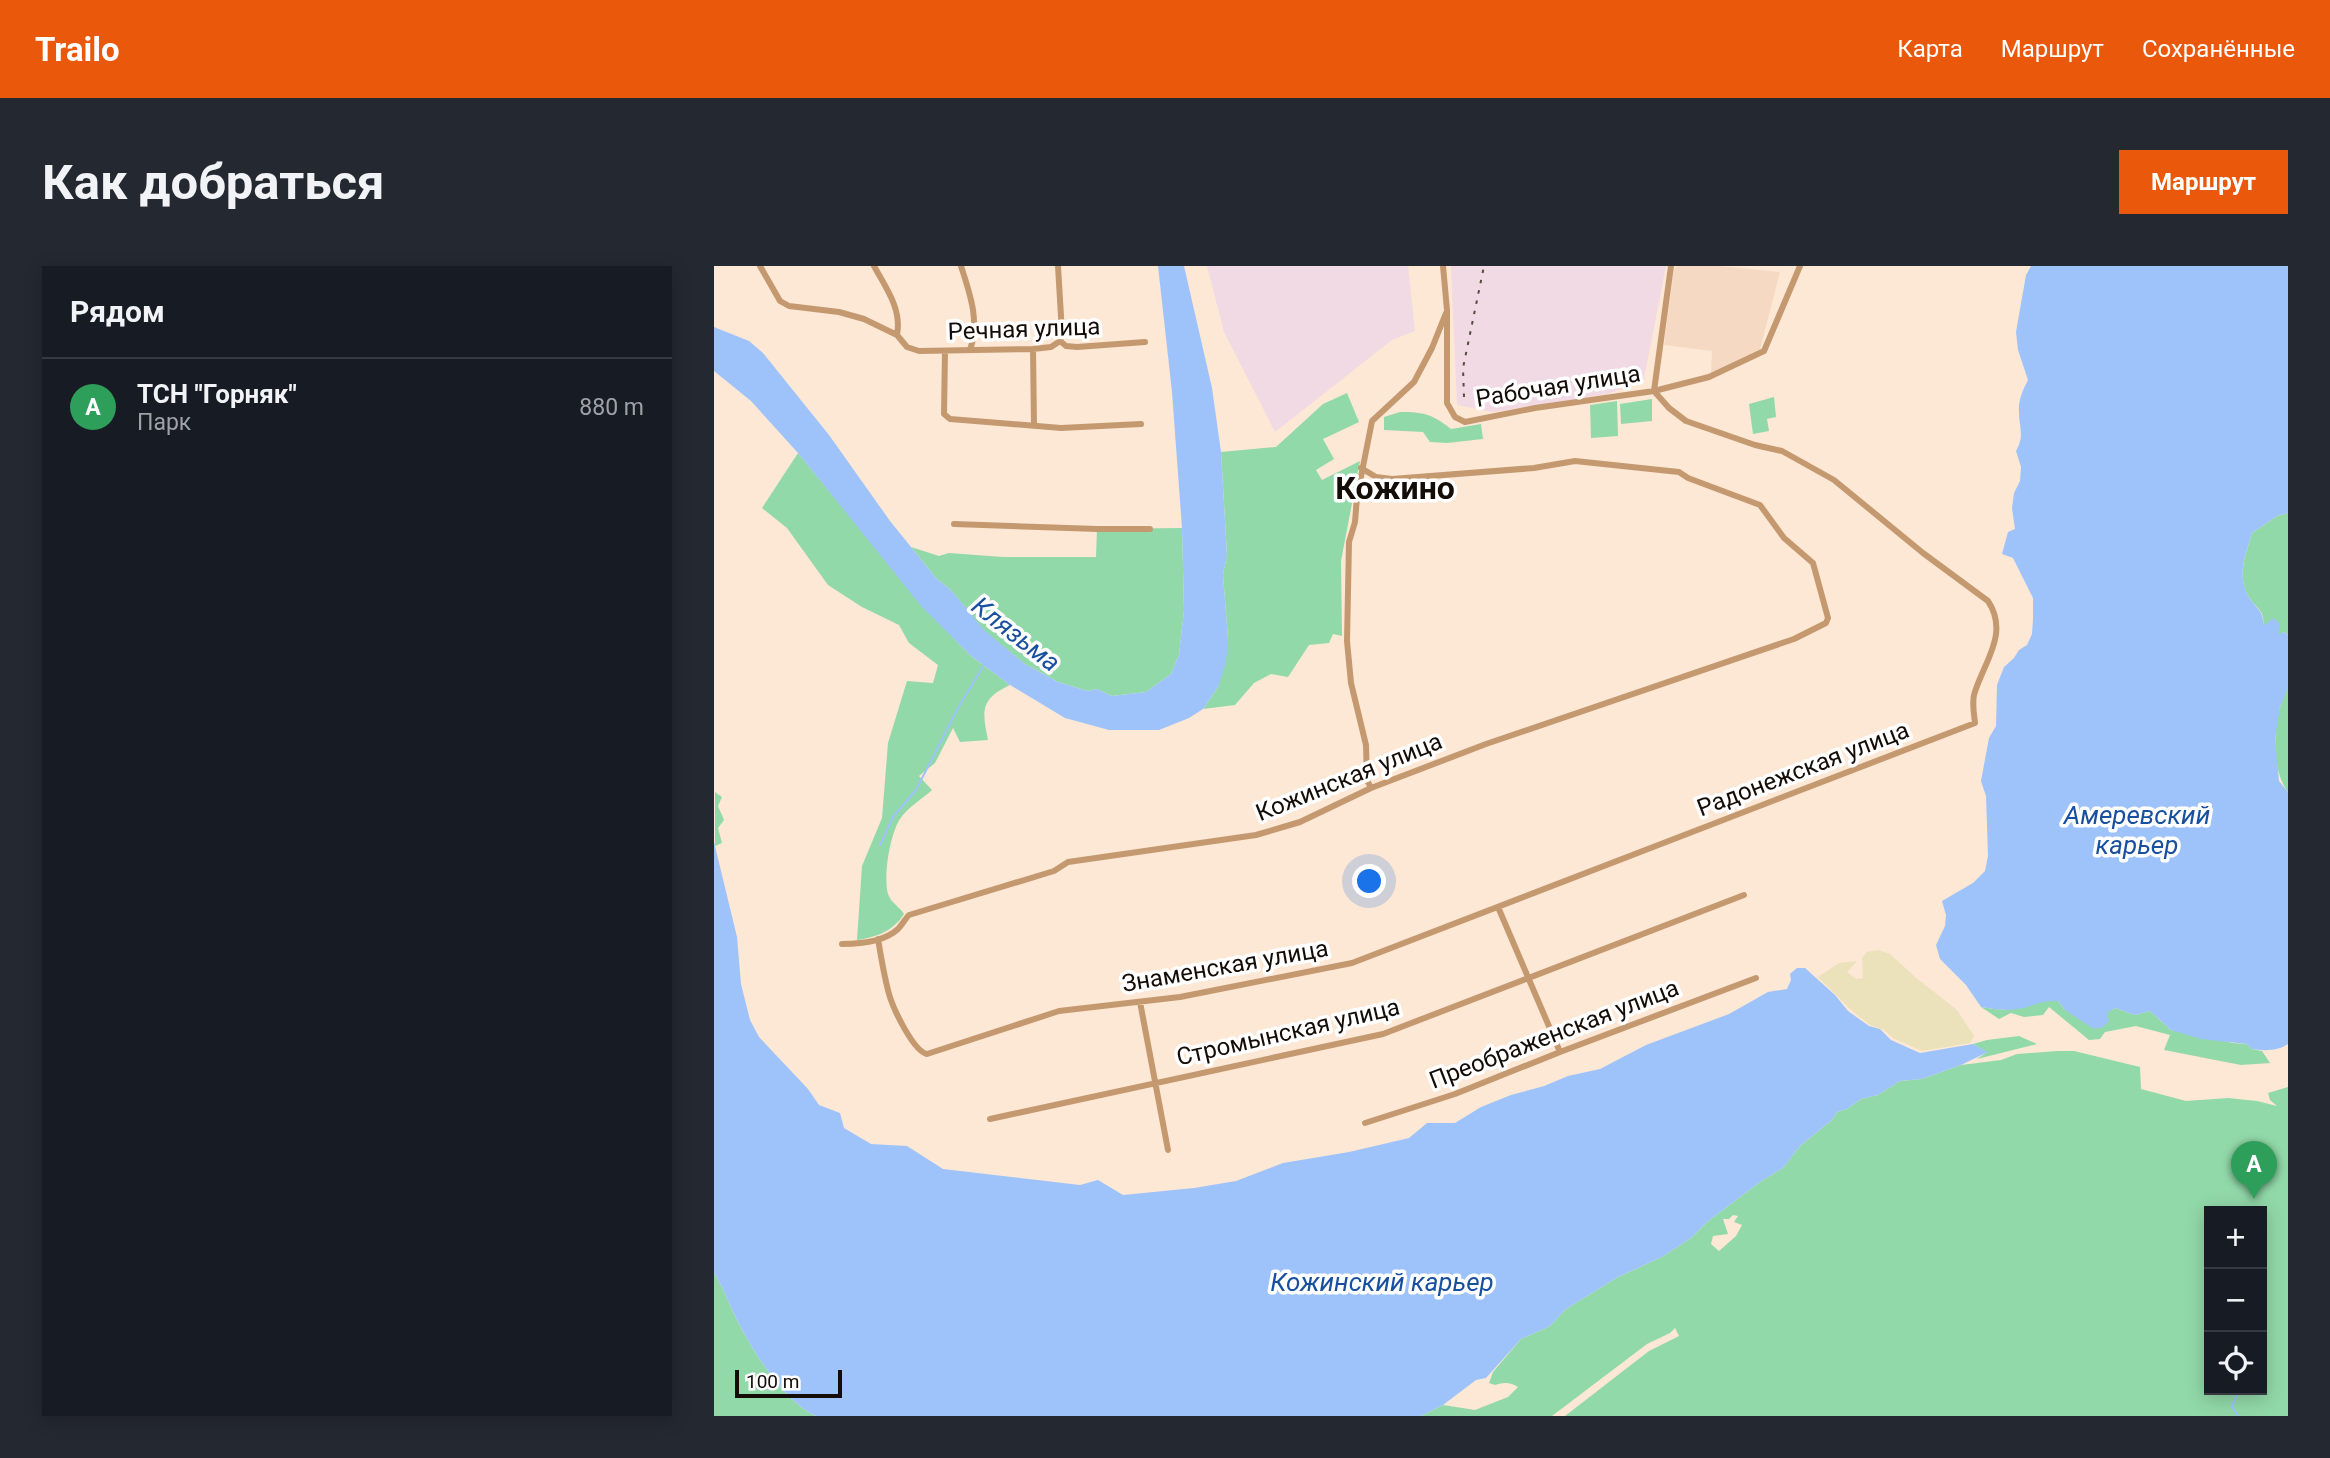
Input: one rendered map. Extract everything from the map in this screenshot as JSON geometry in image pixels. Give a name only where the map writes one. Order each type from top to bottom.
[{"type":"street","name":"Речная улица","points":[[760,266],[780,301],[789,306],[839,312],[864,319],[897,335],[907,348],[919,351],[1033,349],[1051,347],[1060,341],[1066,346],[1077,347],[1145,342]]},
{"type":"street","points":[[874,266],[894,303],[899,324],[897,335]]},
{"type":"street","points":[[961,266],[975,318],[970,350]]},
{"type":"street","points":[[1058,266],[1062,333],[1060,341]]},
{"type":"street","name":"Рабочая улица","points":[[1443,266],[1447,310],[1447,403],[1455,417],[1465,422],[1535,408],[1654,391],[1671,266]]},
{"type":"street","points":[[1654,391],[1709,377],[1764,351],[1800,266]]},
{"type":"street","points":[[1370,788],[1367,779],[1366,744],[1352,684],[1347,641],[1349,542],[1355,522],[1372,421],[1414,382],[1432,348],[1447,310]]},
{"type":"street","points":[[1033,349],[1034,425]]},
{"type":"street","points":[[944,351],[946,418],[1061,428],[1141,424]]},
{"type":"street","name":"Радонежская улица","points":[[1645,851],[1975,723],[1973,698],[1995,644],[1998,629],[1994,609],[1988,601],[1923,553],[1834,480],[1782,451],[1755,445],[1686,421],[1669,408],[1654,391]]},
{"type":"street","name":"Кожинская улица","points":[[842,944],[878,939],[900,928],[909,915],[1054,871],[1068,862],[1256,835],[1300,822],[1370,788],[1486,744],[1794,639],[1826,623],[1829,614],[1813,563],[1784,538],[1760,505],[1688,478],[1679,472],[1574,461],[1534,468],[1392,479],[1376,477],[1362,468]]},
{"type":"street","points":[[954,524],[1150,528]]},
{"type":"street","name":"Знаменская улица","points":[[878,939],[889,995],[922,1053],[1059,1012],[1180,997],[1352,963],[1645,851]]},
{"type":"street","name":"Стромынская улица","points":[[990,1119],[1383,1034],[1744,895]]},
{"type":"street","points":[[1499,907],[1560,1052]]},
{"type":"street","name":"Преображенская улица","points":[[1366,1123],[1455,1094],[1756,978]]},
{"type":"street","points":[[1140,1002],[1168,1150]]},
{"type":"shaded area","points":[[1207,266],[1408,266],[1415,331],[1392,340],[1275,432],[1224,332]]},
{"type":"shaded area","points":[[1451,266],[1666,266],[1644,379],[1608,394],[1493,412],[1457,405]]},
{"type":"shaded area","points":[[1677,266],[1719,266],[1780,272],[1760,349],[1711,373],[1712,351],[1664,345],[1674,270]]},
{"type":"green space","points":[[1347,393],[1359,422],[1323,439],[1334,459],[1316,470],[1322,480],[1360,461],[1341,561],[1342,636],[1333,634],[1329,643],[1309,645],[1288,677],[1271,674],[1254,683],[1235,705],[1203,709],[1218,687],[1228,638],[1223,575],[1227,554],[1221,452],[1276,447],[1323,404]]},
{"type":"green space","points":[[1774,397],[1776,417],[1767,419],[1769,431],[1753,434],[1749,404]]},
{"type":"green space","points":[[1652,399],[1652,421],[1621,424],[1620,404]]},
{"type":"green space","points":[[1617,401],[1618,436],[1591,438],[1590,405]]},
{"type":"green space","points":[[1400,412],[1427,415],[1451,429],[1481,424],[1483,439],[1430,442],[1423,432],[1384,430],[1384,417]]},
{"type":"green space","points":[[798,453],[923,607],[971,656],[1010,685],[988,701],[984,714],[988,740],[960,742],[953,728],[935,763],[919,776],[932,790],[900,819],[890,845],[887,867],[888,894],[904,914],[895,925],[884,932],[857,940],[862,866],[882,818],[888,743],[907,681],[933,683],[938,665],[909,643],[899,625],[862,607],[828,585],[787,528],[762,508]]},
{"type":"green space","points":[[2288,513],[2288,635],[2284,632],[2278,635],[2264,625],[2261,612],[2245,589],[2243,573],[2252,533],[2277,516]]},
{"type":"green space","points":[[1182,528],[1184,610],[1179,655],[1171,674],[1146,692],[1112,696],[1097,689],[1088,691],[1058,682],[1025,664],[983,630],[911,547],[939,556],[949,553],[1003,557],[1096,557],[1097,529]]},
{"type":"green space","points":[[2288,687],[2288,792],[2278,769],[2275,740],[2279,711]]},
{"type":"green space","points":[[715,792],[722,797],[718,806],[724,820],[718,828],[722,843],[715,846]]},
{"type":"green space","points":[[2042,1001],[2058,1001],[2065,1010],[2106,1013],[2115,1008],[2135,1015],[2150,1011],[2171,1030],[2247,1044],[2252,1049],[2262,1051],[2270,1063],[2241,1065],[2164,1050],[2170,1035],[2136,1026],[2105,1032],[2100,1039],[2089,1040],[2049,1007],[2043,1015],[2024,1017],[2011,1013],[1999,1019],[1981,1007],[2012,1009]]},
{"type":"green space","points":[[2019,1036],[2037,1044],[1977,1059],[1987,1052],[1973,1044]]},
{"type":"green space","points":[[2074,1051],[2140,1067],[2141,1089],[2186,1101],[2228,1098],[2277,1106],[2270,1100],[2268,1093],[2288,1087],[2288,1416],[1565,1416],[1649,1351],[1679,1336],[1675,1328],[1647,1344],[1552,1416],[1421,1416],[1443,1405],[1475,1410],[1508,1397],[1518,1387],[1510,1383],[1489,1383],[1493,1372],[1521,1339],[1550,1326],[1566,1309],[1618,1277],[1662,1257],[1691,1238],[1707,1222],[1783,1168],[1800,1146],[1832,1120],[1837,1112],[1847,1109],[1861,1099],[1878,1095],[1900,1081],[1922,1079],[1961,1065],[2001,1060],[2017,1054]],"holes":[[[1738,1216],[1734,1222],[1742,1225],[1736,1236],[1719,1251],[1711,1244],[1713,1236],[1728,1234],[1723,1219]]]},
{"type":"green space","points":[[714,1273],[740,1325],[768,1371],[791,1398],[816,1416],[714,1416]]},
{"type":"sand","points":[[1878,950],[1890,954],[1957,1010],[1974,1036],[1970,1043],[1922,1051],[1870,1025],[1818,977],[1839,963],[1857,961],[1847,972],[1856,979],[1863,978],[1862,958],[1867,952]]},
{"type":"water","points":[[1158,266],[1184,266],[1212,388],[1221,452],[1227,555],[1223,575],[1228,638],[1226,663],[1218,687],[1203,709],[1189,718],[1159,730],[1109,730],[1065,718],[1010,685],[971,656],[922,607],[798,453],[751,401],[714,371],[714,327],[749,341],[763,353],[829,435],[890,521],[936,578],[951,590],[984,630],[1025,664],[1058,682],[1088,691],[1097,689],[1112,696],[1146,692],[1171,674],[1179,655],[1184,610],[1182,528],[1172,392]]},
{"type":"water","name":"Амеревский карьер","points":[[2031,266],[2288,266],[2288,513],[2277,516],[2252,533],[2243,573],[2245,589],[2260,612],[2264,625],[2274,618],[2280,624],[2278,634],[2284,632],[2288,635],[2288,687],[2280,707],[2275,739],[2279,781],[2288,792],[2288,1044],[2280,1048],[2257,1050],[2247,1044],[2201,1039],[2171,1030],[2150,1011],[2135,1015],[2115,1008],[2107,1013],[2109,1021],[2103,1027],[2094,1029],[2065,1010],[2058,1001],[2012,1010],[1981,1007],[1966,985],[1940,959],[1936,945],[1945,926],[1946,915],[1942,901],[1973,883],[1985,871],[1988,856],[1986,796],[1981,781],[1989,738],[1996,726],[1997,685],[2004,667],[2027,645],[2032,634],[2033,598],[2013,558],[2002,554],[2008,532],[2015,529],[2012,508],[2014,493],[2020,481],[2021,467],[2016,451],[2021,436],[2019,408],[2028,380],[2018,350],[2016,332],[2026,275]]},
{"type":"water","name":"Кожинский карьер","points":[[714,842],[737,937],[741,984],[750,1020],[759,1037],[808,1089],[819,1105],[840,1113],[844,1128],[871,1144],[907,1146],[943,1169],[1080,1185],[1098,1180],[1123,1195],[1236,1181],[1283,1163],[1409,1138],[1427,1123],[1455,1123],[1481,1107],[1511,1095],[1568,1076],[1600,1069],[1646,1045],[1729,1014],[1768,992],[1787,989],[1791,980],[1790,974],[1797,968],[1805,968],[1835,995],[1848,1011],[1869,1026],[1880,1029],[1891,1040],[1920,1053],[1973,1044],[1988,1052],[1922,1079],[1900,1081],[1878,1095],[1861,1099],[1847,1109],[1837,1112],[1832,1120],[1800,1146],[1783,1168],[1707,1222],[1691,1238],[1662,1257],[1618,1277],[1566,1309],[1550,1326],[1521,1339],[1486,1378],[1476,1380],[1443,1405],[1421,1416],[816,1416],[791,1398],[768,1371],[740,1325],[714,1273]]},
{"type":"waterway","points":[[880,845],[893,817],[916,790],[958,708],[984,665]]},
{"type":"waterway","points":[[2237,1395],[2232,1406],[2238,1416]]},
{"type":"railway","points":[[1464,397],[1463,368],[1484,266]]},
{"type":"place","name":"ТСН \"Горняк\"","points":[[2254,1199]]},
{"type":"district","name":"Кожино","points":[[1395,488]]},
{"type":"water label","name":"Клязьма","points":[[1016,634]]}]
